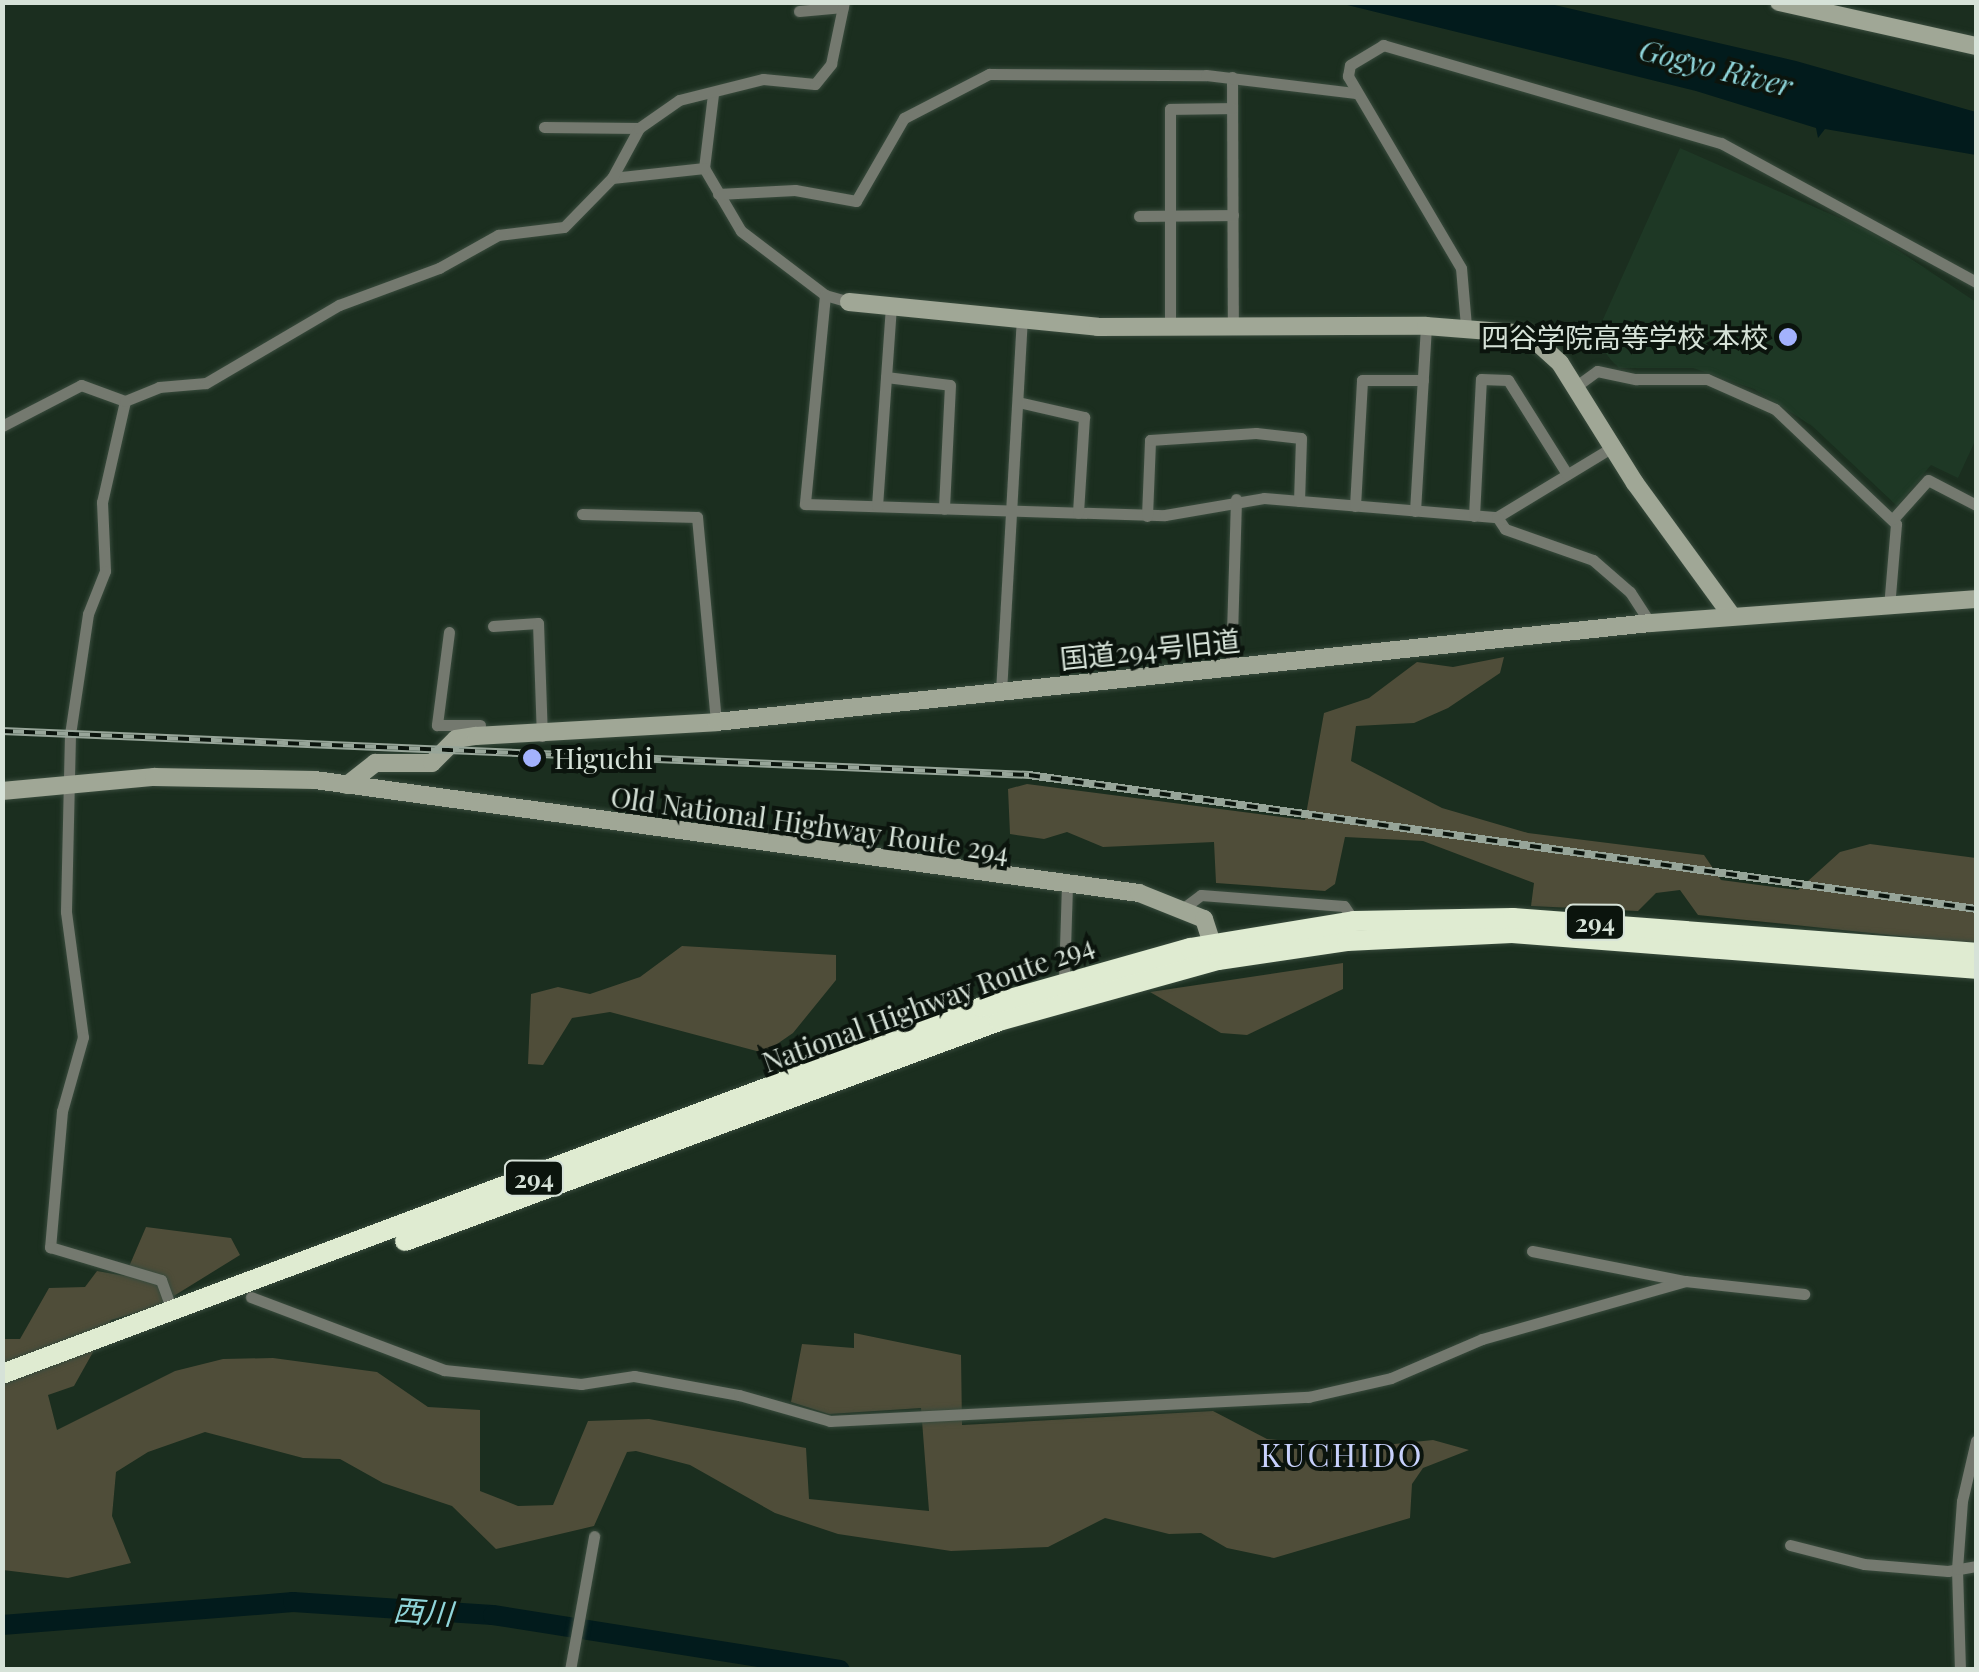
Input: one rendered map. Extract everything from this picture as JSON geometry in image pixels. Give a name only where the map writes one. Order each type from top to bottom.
[{"type":"highway","name":"National Highway Route 294","points":[[2,1374],[1064,980],[1354,921],[1560,920],[1976,953]]},
{"type":"highway","name":"National Highway Route 294","points":[[2,1386],[1000,1021],[1216,952],[1512,933],[1976,969]]},
{"type":"street","points":[[1779,2],[1976,46]]},
{"type":"street","points":[[2,426],[81,385],[125,401],[159,387],[206,383],[339,305],[438,268],[498,236],[564,227],[612,178],[640,128],[678,100],[762,80],[815,84],[830,64],[843,5],[799,11]]},
{"type":"street","points":[[1466,326],[1465,286],[1450,245],[1354,93],[1347,69],[1383,45],[1720,142],[1976,282]]},
{"type":"street","points":[[718,194],[795,190],[856,201],[904,118],[990,74],[1102,70],[1232,77],[1354,93]]},
{"type":"street","points":[[1232,77],[1234,325]]},
{"type":"street","points":[[713,94],[704,168],[718,194],[749,240],[825,295],[849,302],[1022,320],[1170,326],[1466,326],[1514,329],[1540,340],[1611,448],[1732,616]]},
{"type":"street","points":[[1170,326],[1170,109],[1232,108]]},
{"type":"street","points":[[544,127],[640,128]]},
{"type":"street","points":[[612,178],[704,168]]},
{"type":"street","points":[[1139,216],[1233,215]]},
{"type":"street","points":[[825,295],[805,504],[1147,516],[1236,500],[1299,501],[1497,517],[1611,448]]},
{"type":"street","points":[[877,506],[891,306]]},
{"type":"street","points":[[1001,692],[1022,320]]},
{"type":"street","points":[[1415,512],[1426,326]]},
{"type":"street","points":[[1575,388],[1597,371],[1636,380],[1706,379],[1791,420],[1893,519],[1899,540],[1889,607]]},
{"type":"street","points":[[886,377],[950,385],[944,509]]},
{"type":"street","points":[[1355,506],[1362,380],[1422,380]]},
{"type":"street","points":[[1474,516],[1482,380],[1508,380],[1567,474]]},
{"type":"street","points":[[125,401],[102,502],[105,571],[88,614],[69,784],[66,912],[83,1037],[62,1110],[50,1246],[161,1280],[172,1312]]},
{"type":"street","points":[[1018,402],[1084,417],[1078,513]]},
{"type":"street","points":[[1147,516],[1150,440],[1256,433],[1301,438],[1299,501]]},
{"type":"street","points":[[1893,519],[1928,480],[1976,505]]},
{"type":"street","points":[[1231,668],[1236,500]]},
{"type":"street","points":[[582,514],[697,517],[716,722]]},
{"type":"street","points":[[1497,517],[1512,532],[1593,560],[1630,592],[1650,624]]},
{"type":"street","name":"国道294号旧道","points":[[347,785],[375,763],[432,763],[452,734],[542,736],[716,722],[1650,624],[1976,599]]},
{"type":"street","points":[[493,626],[538,623],[542,736]]},
{"type":"street","points":[[448,632],[436,725],[452,734],[480,726]]},
{"type":"street","name":"Old National Highway Route 294","points":[[2,790],[214,775],[347,785],[1067,887],[1138,893],[1185,907]]},
{"type":"street","points":[[1064,980],[1067,887]]},
{"type":"street","points":[[1216,952],[1204,919],[1185,907],[1202,895],[1344,906],[1354,921]]},
{"type":"street","points":[[1532,1251],[1685,1281],[1804,1294]]},
{"type":"street","points":[[251,1296],[444,1370],[581,1384],[634,1376],[739,1395],[830,1421],[1308,1396],[1390,1378],[1482,1339],[1685,1281]]},
{"type":"street","points":[[1960,1670],[1957,1569],[1962,1501],[1976,1441]]},
{"type":"street","points":[[570,1670],[594,1536]]},
{"type":"street","points":[[1790,1546],[1835,1560],[1957,1569],[1976,1566]]},
{"type":"shaded area","name":"四谷学院高等学校 本校","points":[[1680,148],[1869,231],[1976,302],[1976,439],[1958,478],[1931,465],[1897,506],[1812,426],[1754,389],[1693,368],[1619,368],[1611,360],[1601,347],[1600,326]]},
{"type":"shaded area","points":[[1504,657],[1500,673],[1448,708],[1414,723],[1356,726],[1351,761],[1442,808],[1528,833],[1704,855],[1721,880],[1798,890],[1840,852],[1870,844],[1976,858],[1976,944],[1698,915],[1680,890],[1656,893],[1638,911],[1531,906],[1534,883],[1423,841],[1345,837],[1335,884],[1325,891],[1216,883],[1214,842],[1103,847],[1067,832],[1044,839],[1010,834],[1008,789],[1027,784],[1305,820],[1324,713],[1369,698],[1417,662],[1453,667]]},
{"type":"shaded area","points":[[682,946],[836,955],[836,980],[793,1033],[764,1053],[610,1012],[572,1018],[543,1065],[528,1064],[531,994],[558,987],[590,994],[640,977]]},
{"type":"shaded area","points":[[1343,963],[1343,989],[1247,1035],[1221,1033],[1150,992]]},
{"type":"shaded area","points":[[146,1227],[231,1238],[240,1255],[156,1307],[111,1320],[74,1386],[48,1395],[57,1430],[175,1371],[223,1359],[273,1358],[377,1372],[428,1407],[480,1410],[480,1491],[518,1506],[553,1505],[588,1421],[649,1419],[806,1448],[809,1499],[929,1511],[921,1408],[829,1414],[791,1402],[802,1344],[854,1348],[854,1333],[961,1355],[962,1425],[1213,1411],[1267,1439],[1356,1448],[1433,1440],[1469,1450],[1423,1468],[1412,1484],[1410,1518],[1274,1558],[1227,1548],[1201,1533],[1169,1534],[1105,1518],[1048,1547],[951,1551],[838,1534],[775,1513],[690,1465],[636,1451],[627,1452],[594,1526],[496,1549],[452,1506],[383,1483],[340,1459],[303,1458],[205,1432],[148,1452],[116,1472],[112,1516],[131,1563],[68,1578],[3,1570],[2,1339],[20,1339],[49,1288],[85,1287],[97,1271],[125,1276]]},
{"type":"water","name":"Gogyo River","points":[[1339,3],[1546,3],[1796,61],[1976,112],[1976,155],[1825,129],[1818,138],[1816,128],[1696,91]]},
{"type":"waterway","name":"西川","points":[[2,1625],[293,1602],[493,1615],[840,1670]]},
{"type":"railway","points":[[2,731],[1029,775],[1976,909]]},
{"type":"place","name":"四谷学院高等学校 本校","points":[[1788,337]]},
{"type":"place","name":"Higuchi","points":[[532,758]]},
{"type":"district","name":"KUCHIDO","points":[[1342,1454]]}]
